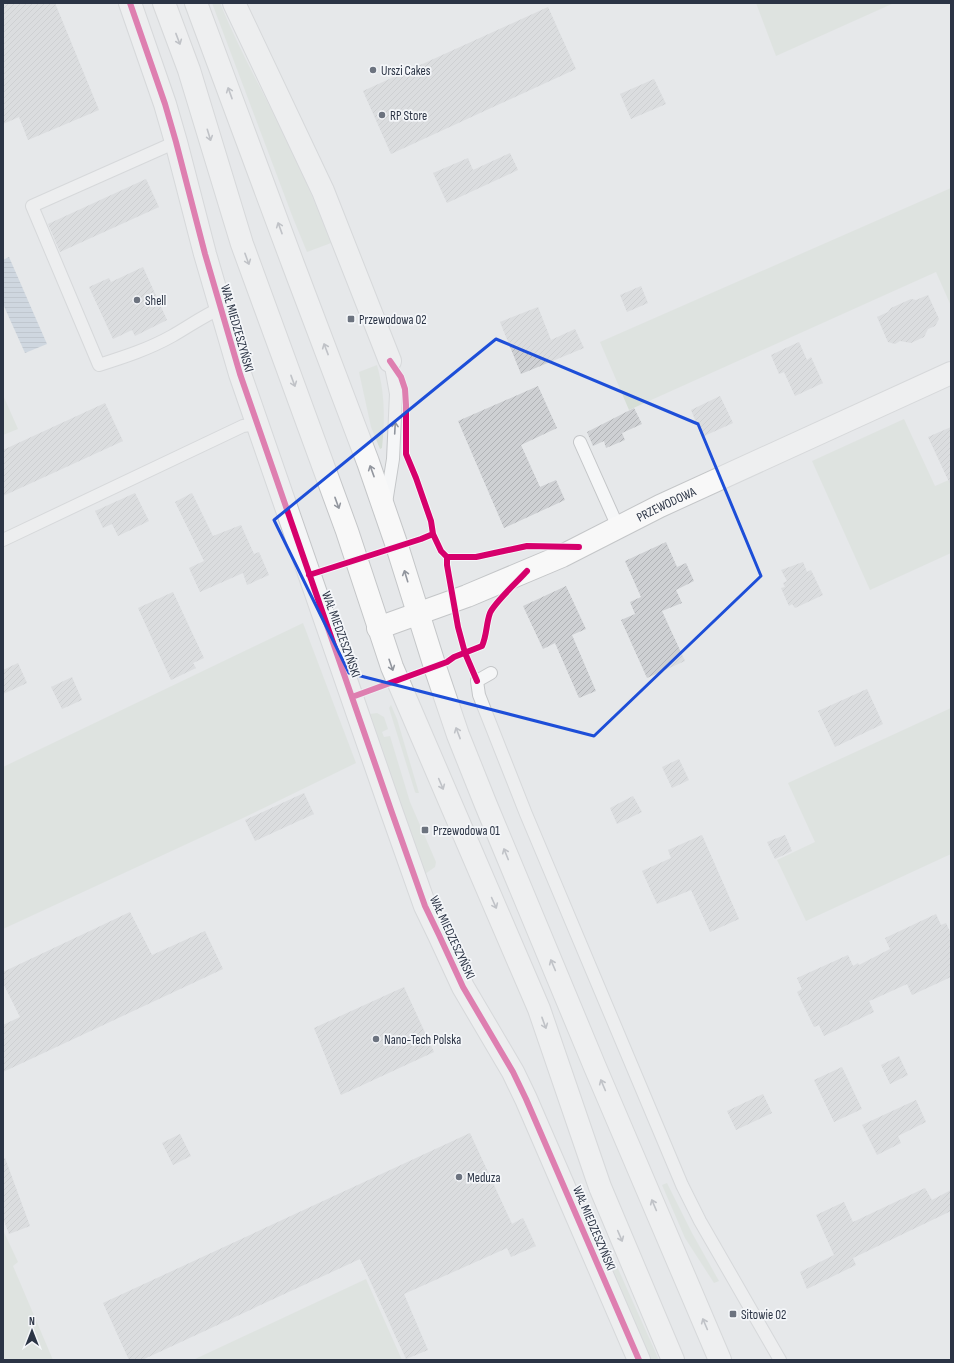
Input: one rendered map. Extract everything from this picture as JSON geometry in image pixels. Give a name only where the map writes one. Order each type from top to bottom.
[{"type":"main road","name":"WAŁ MIEDZESZYŃSKI","points":[[164,3],[187,64],[242,244],[344,523],[392,667],[538,1009],[600,1187],[673,1360]]},
{"type":"main road","points":[[196,3],[385,508],[448,707],[486,805],[595,1067],[720,1360]]},
{"type":"main road","name":"PRZEWODOWA","points":[[378,628],[467,596],[562,556],[660,506],[951,373]]},
{"type":"street","name":"WAŁ MIEDZESZYŃSKI","points":[[130,3],[153,67],[176,142],[205,254],[240,374],[390,810],[426,906],[463,987],[506,1060],[526,1099],[639,1360]]},
{"type":"street","points":[[234,3],[323,191],[390,361]]},
{"type":"lane","points":[[176,142],[32,206],[99,365],[137,354],[172,336],[220,308]]},
{"type":"lane","points":[[385,508],[393,459],[396,394],[390,361]]},
{"type":"lane","points":[[3,540],[243,426],[257,424]]},
{"type":"lane","points":[[580,442],[618,527]]},
{"type":"lane","points":[[492,673],[477,682],[479,695],[526,814],[682,1185],[700,1221],[780,1360]]},
{"type":"highlighted area","points":[[496,339],[698,424],[761,576],[594,736],[349,673],[274,520]]},
{"type":"shaded area","points":[[212,3],[220,3],[243,54],[297,163],[331,243],[307,252]]},
{"type":"shaded area","points":[[756,3],[894,3],[776,56]]},
{"type":"shaded area","points":[[951,188],[951,306],[936,272],[629,410],[600,342]]},
{"type":"shaded area","points":[[377,365],[382,386],[384,406],[382,448],[380,449],[371,427],[359,372]]},
{"type":"shaded area","points":[[3,395],[18,429],[3,435]]},
{"type":"shaded area","points":[[904,419],[935,486],[951,479],[951,553],[870,590],[812,461]]},
{"type":"shaded area","points":[[303,623],[356,763],[243,818],[3,929],[3,767]]},
{"type":"shaded area","points":[[391,705],[397,719],[419,793],[415,792],[389,708]]},
{"type":"shaded area","points":[[951,708],[951,854],[806,921],[777,860],[815,842],[788,783]]},
{"type":"shaded area","points":[[377,713],[384,717],[388,729],[382,732],[384,737],[390,736],[410,802],[436,862],[435,867],[425,874],[370,714]]},
{"type":"shaded area","points":[[667,1183],[692,1233],[719,1281],[714,1283],[685,1238],[662,1185]]},
{"type":"shaded area","points":[[589,1204],[659,1360],[651,1360],[585,1207]]},
{"type":"shaded area","points":[[3,1230],[18,1262],[13,1266],[53,1360],[3,1360]]},
{"type":"shaded area","points":[[366,1279],[402,1360],[193,1360]]},
{"type":"water","points":[[9,257],[47,344],[25,353],[3,304],[3,260]]},
{"type":"building","points":[[3,3],[55,3],[99,110],[28,140],[19,117],[3,124]]},
{"type":"building","points":[[548,7],[576,69],[391,154],[363,91]]},
{"type":"building","points":[[654,79],[666,104],[631,119],[620,94]]},
{"type":"building","points":[[510,153],[518,170],[447,203],[433,173],[468,158],[473,170]]},
{"type":"building","points":[[146,179],[159,207],[60,252],[48,224]]},
{"type":"building","points":[[143,267],[167,320],[135,336],[132,330],[113,339],[89,287],[109,278],[111,282]]},
{"type":"building","points":[[641,286],[648,303],[627,312],[620,295]]},
{"type":"building","points":[[928,295],[939,319],[935,326],[928,329],[924,337],[911,343],[900,341],[895,344],[888,342],[877,317],[888,312],[891,308],[911,299],[916,300]]},
{"type":"building","points":[[538,307],[551,340],[575,329],[584,348],[521,374],[500,322]]},
{"type":"building","points":[[799,342],[807,360],[811,357],[823,383],[795,396],[784,372],[779,374],[771,355]]},
{"type":"building","points":[[538,386],[557,428],[521,445],[540,487],[556,480],[565,500],[504,528],[458,421]]},
{"type":"building","points":[[720,396],[733,423],[702,437],[691,410]]},
{"type":"building","points":[[105,403],[123,441],[3,496],[3,450]]},
{"type":"building","points":[[634,408],[642,424],[622,433],[625,440],[606,448],[604,441],[593,446],[587,432]]},
{"type":"building","points":[[951,427],[951,486],[928,437]]},
{"type":"building","points":[[135,493],[149,521],[118,536],[112,524],[103,528],[95,511]]},
{"type":"building","points":[[192,493],[213,536],[241,525],[254,554],[259,552],[269,575],[247,585],[243,573],[200,592],[189,568],[204,561],[175,502]]},
{"type":"building","points":[[666,542],[677,567],[686,563],[694,581],[676,590],[682,603],[662,611],[685,661],[647,678],[621,620],[635,614],[630,602],[641,597],[625,561]]},
{"type":"building","points":[[803,562],[807,572],[811,570],[823,595],[795,608],[792,604],[789,606],[781,588],[785,587],[783,583],[787,581],[781,570]]},
{"type":"building","points":[[566,586],[586,629],[572,635],[596,691],[579,698],[555,643],[543,649],[523,606]]},
{"type":"building","points":[[173,592],[204,658],[193,663],[196,668],[171,680],[138,608]]},
{"type":"building","points":[[18,663],[27,683],[3,694],[3,670]]},
{"type":"building","points":[[72,677],[82,700],[62,709],[51,687]]},
{"type":"building","points":[[867,689],[883,724],[835,747],[818,711]]},
{"type":"building","points":[[679,759],[689,780],[672,788],[662,767]]},
{"type":"building","points":[[304,793],[314,814],[255,841],[245,820]]},
{"type":"building","points":[[633,796],[642,812],[617,824],[610,808]]},
{"type":"building","points":[[702,835],[739,919],[710,932],[691,890],[657,904],[642,871],[671,858],[668,850]]},
{"type":"building","points":[[785,835],[792,851],[775,859],[767,842]]},
{"type":"building","points":[[130,912],[152,955],[205,931],[223,969],[3,1072],[3,1025],[20,1017],[3,983],[3,972]]},
{"type":"building","points":[[936,914],[941,925],[946,923],[951,934],[951,977],[912,995],[907,984],[869,1001],[874,1012],[824,1036],[819,1025],[814,1027],[797,992],[802,989],[797,978],[848,955],[853,966],[858,963],[859,965],[890,949],[885,938]]},
{"type":"building","points":[[404,987],[434,1052],[341,1095],[314,1028]]},
{"type":"building","points":[[899,1056],[908,1075],[890,1084],[881,1065]]},
{"type":"building","points":[[842,1067],[862,1109],[834,1122],[814,1080]]},
{"type":"building","points":[[763,1094],[772,1113],[736,1130],[727,1111]]},
{"type":"building","points":[[916,1100],[926,1122],[898,1136],[901,1143],[877,1155],[862,1125]]},
{"type":"building","points":[[470,1133],[512,1224],[523,1218],[536,1246],[511,1257],[507,1248],[404,1294],[428,1350],[406,1359],[360,1259],[142,1360],[129,1360],[103,1303]]},
{"type":"building","points":[[180,1134],[191,1156],[173,1165],[162,1143]]},
{"type":"building","points":[[5,1158],[30,1226],[9,1234],[3,1218],[3,1159]]},
{"type":"building","points":[[925,1188],[932,1200],[951,1190],[951,1211],[853,1258],[856,1265],[807,1289],[800,1272],[834,1255],[816,1215],[844,1202],[853,1222]]},
{"type":"cycle path","points":[[130,3],[165,104],[205,254],[240,374],[425,906],[463,987],[513,1072],[526,1099],[639,1360]]},
{"type":"cycle path","points":[[390,361],[401,377],[405,389],[406,454],[431,521],[433,534],[441,551],[447,557],[447,565],[458,627],[465,653],[477,681]]},
{"type":"cycle path","points":[[309,575],[433,534]]},
{"type":"cycle path","points":[[447,557],[476,557],[527,546],[579,547]]},
{"type":"cycle path","points":[[352,697],[447,662],[454,657],[482,646],[492,609],[527,571]]},
{"type":"place","name":"Urszi Cakes","points":[[373,70]]},
{"type":"place","name":"RP Store","points":[[382,115]]},
{"type":"place","name":"Shell","points":[[137,300]]},
{"type":"place","name":"Przewodowa 02","points":[[351,319]]},
{"type":"place","name":"Przewodowa 01","points":[[425,830]]},
{"type":"place","name":"Nano-Tech Polska","points":[[376,1039]]},
{"type":"place","name":"Meduza","points":[[459,1177]]},
{"type":"place","name":"Sitowie 02","points":[[733,1314]]}]
